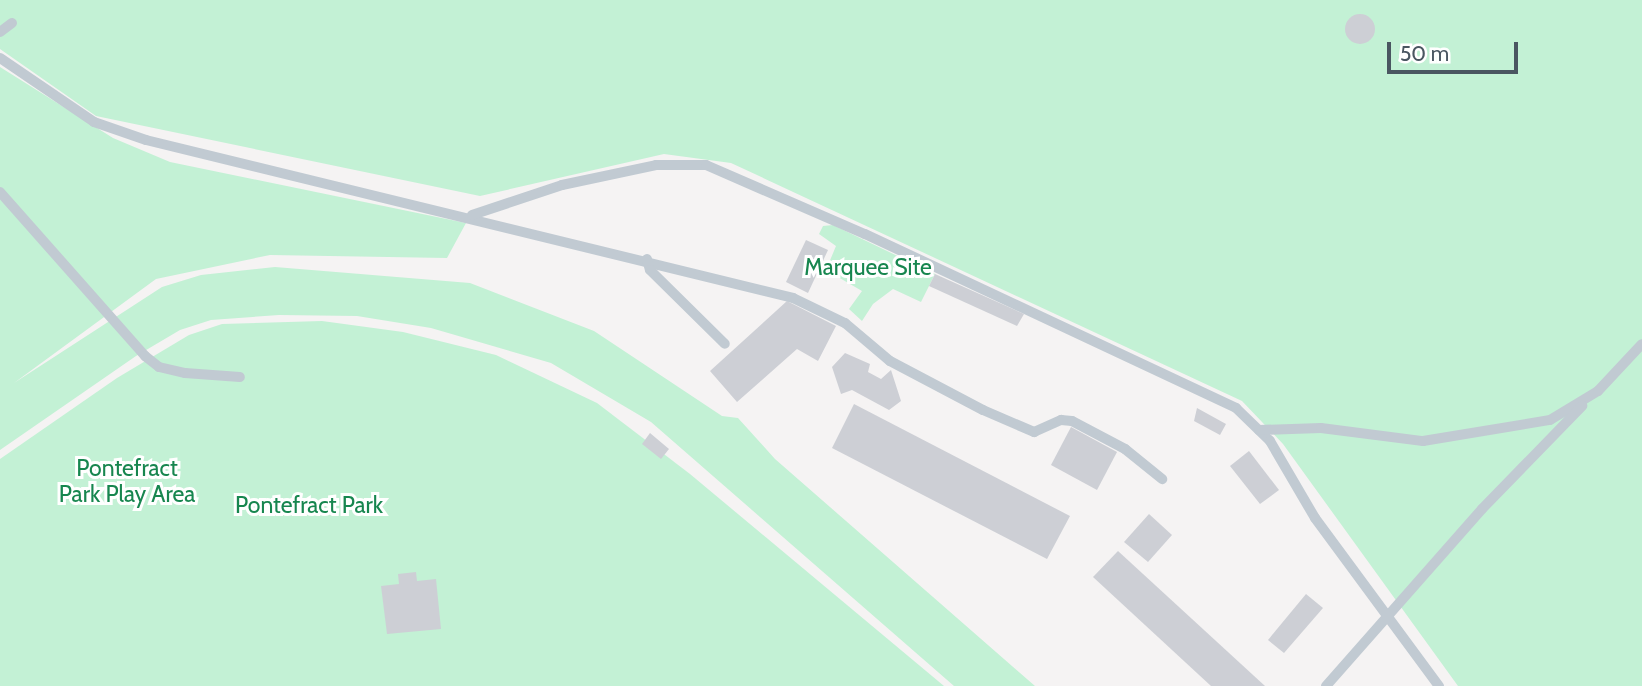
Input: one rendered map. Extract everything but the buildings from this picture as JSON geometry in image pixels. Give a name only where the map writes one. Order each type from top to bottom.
[{"type":"lane","points":[[0,32],[12,23]]},
{"type":"lane","points":[[0,58],[94,122],[146,139],[647,259],[793,298],[834,316],[890,361],[983,410],[1034,432],[1061,420],[1072,421],[1125,449],[1162,479]]},
{"type":"lane","points":[[467,216],[562,186],[656,166],[706,165],[866,234],[1236,408],[1259,430],[1315,518],[1439,686]]},
{"type":"lane","points":[[0,192],[145,356],[159,367],[185,373],[240,377]]},
{"type":"lane","points":[[647,259],[650,270],[724,344]]},
{"type":"lane","points":[[1326,686],[1482,509],[1642,344]]},
{"type":"lane","points":[[1259,430],[1321,428],[1423,441],[1465,437],[1550,421],[1598,391]]},
{"type":"green space","points":[[0,0],[1642,0],[1642,686],[1458,686],[1283,444],[1242,401],[731,163],[664,154],[480,196],[96,116],[0,49]]},
{"type":"green space","points":[[0,67],[113,138],[170,162],[466,223],[447,258],[270,255],[156,279],[14,383],[162,287],[201,275],[275,267],[470,283],[594,331],[722,416],[738,418],[775,459],[1035,686],[954,686],[651,422],[551,363],[431,328],[357,316],[279,315],[211,320],[180,330],[136,356],[0,450]]},
{"type":"green space","name":"Marquee Site","points":[[833,225],[935,274],[921,302],[893,289],[873,304],[862,321],[849,309],[862,291],[826,270],[836,246],[819,234],[823,226]]},
{"type":"green space","name":"Pontefract Park","points":[[322,321],[403,332],[496,355],[597,403],[690,474],[944,686],[0,686],[0,459],[117,378],[189,335],[222,324]]},
{"type":"park label","name":"Pontefract Park Play Area","points":[[127,481]]}]
